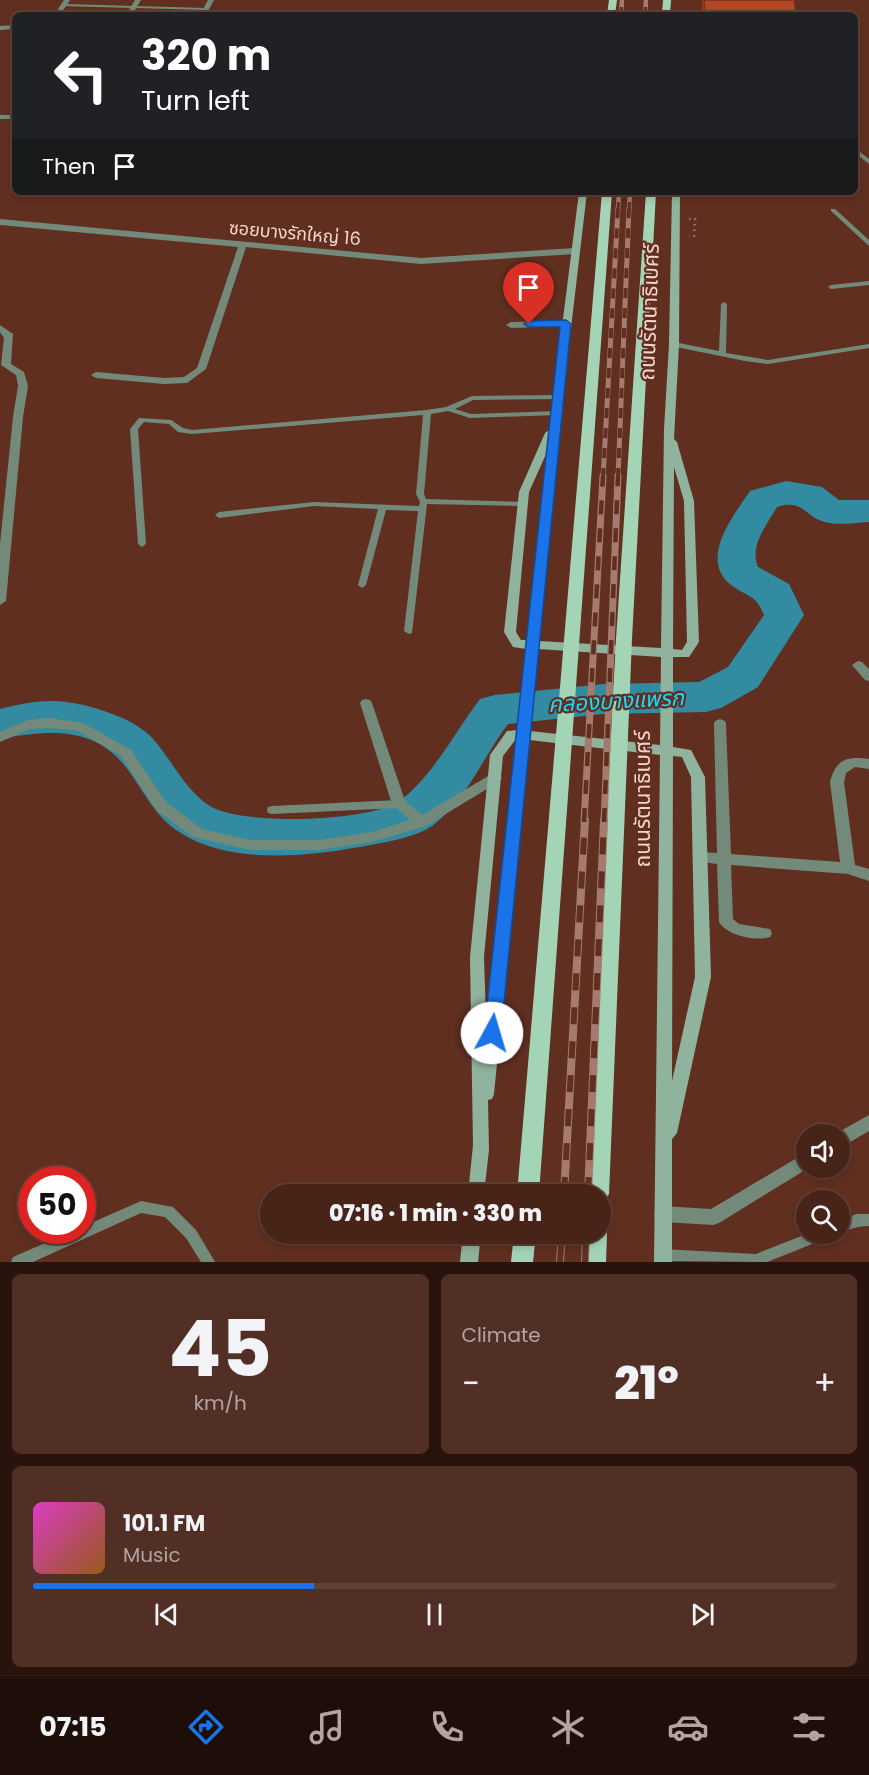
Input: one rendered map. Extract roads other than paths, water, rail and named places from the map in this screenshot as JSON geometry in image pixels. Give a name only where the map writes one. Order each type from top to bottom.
[{"type":"main road","points":[[477,1184],[558,397],[583,195]]},
{"type":"main road","points":[[529,1184],[570,635],[607,195]]},
{"type":"main road","name":"ถนนรัตนาธิเบศร์","points":[[598,1184],[624,639],[651,195]]},
{"type":"main road","name":"ถนนรัตนาธิเบศร์","points":[[662,1258],[669,429],[674,344],[676,195]]},
{"type":"main road","points":[[556,417],[524,492],[510,632],[517,644],[685,654],[693,642],[689,501],[669,429]]},
{"type":"main road","points":[[481,1150],[477,957],[497,755],[512,734],[686,753],[698,777],[703,977],[663,1160]]},
{"type":"main road","points":[[469,1262],[471,1244]]},
{"type":"main road","points":[[522,1262],[524,1244]]},
{"type":"main road","points":[[595,1262],[596,1244]]},
{"type":"street","points":[[205,12],[211,0]]},
{"type":"street","name":"ซอยบางรักใหญ่ 16","points":[[0,222],[421,261],[575,251]]},
{"type":"street","points":[[0,230],[12,223]]},
{"type":"street","points":[[96,375],[164,381],[187,380],[201,369],[243,245]]},
{"type":"street","points":[[511,325],[566,324]]},
{"type":"street","points":[[0,328],[8,334],[10,344],[5,356],[6,365],[21,374],[23,386],[0,601]]},
{"type":"street","points":[[858,664],[869,677]]},
{"type":"street","points":[[366,703],[410,813]]},
{"type":"street","points":[[0,737],[28,724],[49,723],[78,726],[98,735],[126,753],[161,806],[198,832],[250,845],[318,845],[372,837],[410,813],[495,778]]},
{"type":"street","points":[[720,724],[726,922],[736,929],[765,933]]},
{"type":"street","points":[[848,868],[837,782],[840,770],[853,762],[869,764]]},
{"type":"street","points":[[700,856],[848,868],[869,874]]},
{"type":"street","points":[[850,1134],[869,1122]]},
{"type":"street","points":[[663,1214],[713,1217],[796,1167]]},
{"type":"lane","points":[[65,3],[136,3],[205,12]]},
{"type":"lane","points":[[833,210],[869,244]]},
{"type":"lane","points":[[831,287],[869,283]]},
{"type":"lane","points":[[723,352],[724,304]]},
{"type":"lane","points":[[674,344],[723,352],[754,362],[768,362],[869,346]]},
{"type":"lane","points":[[142,544],[134,429],[136,423],[142,420],[165,422],[192,432],[427,412],[448,409],[472,398],[558,397]]},
{"type":"lane","points":[[448,409],[470,416],[556,417]]},
{"type":"lane","points":[[409,631],[422,505],[420,494],[427,412]]},
{"type":"lane","points":[[219,515],[314,504],[383,507],[523,504]]},
{"type":"lane","points":[[362,585],[383,507]]},
{"type":"lane","points":[[272,810],[410,813]]},
{"type":"lane","points":[[18,1262],[141,1207],[168,1211],[191,1234],[208,1262]]},
{"type":"lane","points":[[850,1223],[869,1220]]},
{"type":"lane","points":[[662,1258],[756,1260],[797,1244]]},
{"type":"waterway","name":"คลองบางแพรก","points":[[0,724],[37,717],[59,716],[96,725],[120,736],[137,749],[167,792],[184,811],[194,819],[221,830],[253,836],[287,838],[389,824],[408,818],[427,803],[449,778],[495,710],[603,699],[706,697],[743,677],[784,615],[775,593],[743,575],[737,563],[737,543],[763,499],[786,492],[809,495],[830,512],[869,511]]},
{"type":"railway","points":[[621,12],[622,0]]},
{"type":"railway","points":[[645,12],[646,0]]},
{"type":"railway","points":[[618,210],[619,195]]},
{"type":"railway","points":[[629,210],[630,195]]},
{"type":"railway","points":[[603,478],[618,208]]},
{"type":"railway","points":[[618,478],[629,208]]},
{"type":"railway","points":[[584,822],[603,476]]},
{"type":"railway","points":[[604,822],[618,476]]},
{"type":"railway","points":[[565,1184],[585,820]]},
{"type":"railway","points":[[588,1184],[604,820]]},
{"type":"railway","points":[[560,1262],[561,1244]]},
{"type":"railway","points":[[585,1262],[586,1244]]}]
